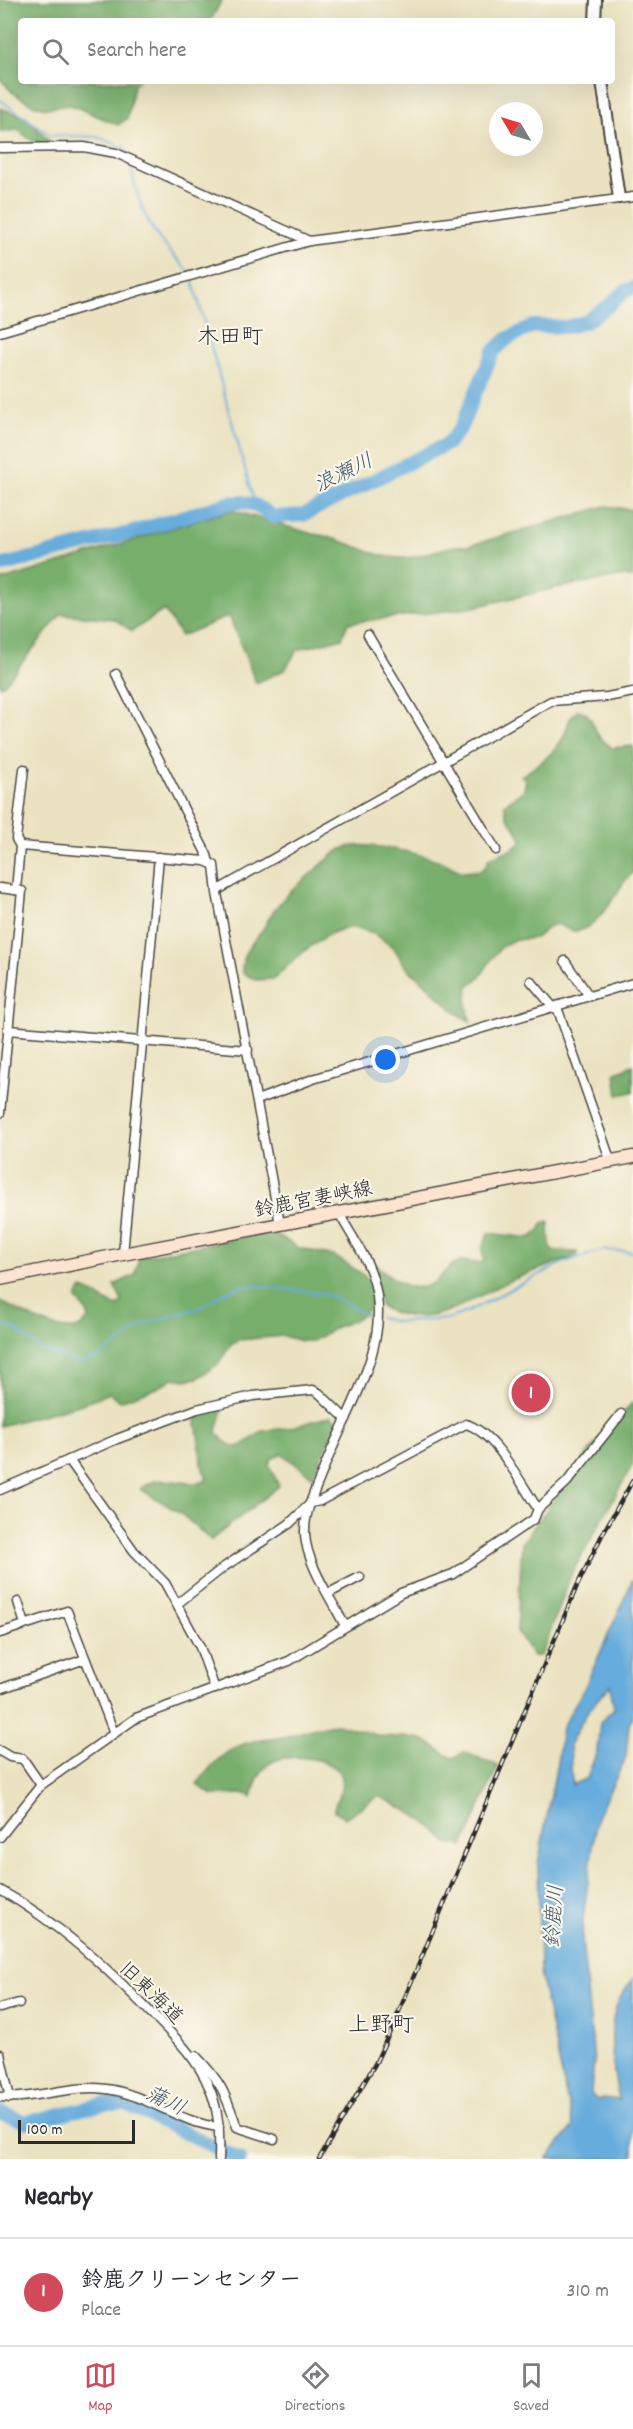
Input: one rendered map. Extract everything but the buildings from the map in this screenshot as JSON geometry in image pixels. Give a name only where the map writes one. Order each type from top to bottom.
[{"type":"main road","name":"鈴鹿宮妻峡線","points":[[0,1279],[633,1157]]},
{"type":"street","points":[[595,18],[596,0]]},
{"type":"street","points":[[602,84],[619,198]]},
{"type":"street","points":[[0,148],[84,147],[128,158],[309,241]]},
{"type":"street","points":[[0,333],[309,241],[633,197]]},
{"type":"street","points":[[368,635],[496,850]]},
{"type":"street","points":[[116,674],[209,862]]},
{"type":"street","points":[[218,890],[551,701],[607,697],[633,692]]},
{"type":"street","points":[[16,890],[20,846],[16,839],[24,769]]},
{"type":"street","points":[[20,846],[159,857],[209,862],[214,865],[280,1224]]},
{"type":"street","points":[[123,1254],[159,857]]},
{"type":"street","points":[[0,888],[22,891],[0,1113]]},
{"type":"street","points":[[565,961],[589,996]]},
{"type":"street","points":[[531,981],[555,1007],[611,1162]]},
{"type":"street","points":[[257,1100],[313,1079],[633,983]]},
{"type":"street","points":[[9,1029],[248,1050]]},
{"type":"street","points":[[339,1213],[374,1279],[377,1296],[375,1339],[362,1386],[330,1449],[305,1527],[307,1548],[345,1626]]},
{"type":"street","points":[[0,1490],[197,1409],[253,1396],[313,1390],[346,1419]]},
{"type":"street","points":[[0,1836],[41,1785],[136,1718],[289,1661],[401,1593],[453,1574],[534,1519],[538,1509],[567,1482],[621,1414]]},
{"type":"street","points":[[177,1604],[224,1568],[290,1524],[311,1503],[466,1424],[495,1443],[538,1509]]},
{"type":"street","points":[[69,1460],[134,1551],[165,1583],[200,1647],[215,1689]]},
{"type":"street","points":[[328,1593],[360,1577]]},
{"type":"street","points":[[18,1602],[25,1624]]},
{"type":"street","points":[[0,1634],[67,1611],[114,1733]]},
{"type":"street","points":[[0,1689],[85,1659]]},
{"type":"street","points":[[0,1751],[10,1757],[23,1759],[41,1785]]},
{"type":"street","name":"旧東海道","points":[[0,1890],[37,1913],[87,1952],[180,2042],[209,2085],[216,2104],[220,2129],[219,2159]]},
{"type":"street","points":[[0,2008],[19,2003]]},
{"type":"street","points":[[180,2042],[197,2057],[221,2085],[228,2097],[237,2127],[274,2139]]},
{"type":"street","points":[[0,2054],[10,2098]]},
{"type":"street","points":[[0,2097],[21,2099],[81,2089],[107,2089],[154,2102],[196,2123],[220,2129]]},
{"type":"green space","points":[[0,0],[222,0],[212,18],[18,18],[18,84],[135,84],[127,119],[118,125],[71,105],[46,108],[33,105],[12,92],[0,79]]},
{"type":"green space","points":[[0,108],[26,117],[51,143],[37,143],[18,130],[0,132]]},
{"type":"green space","points":[[606,506],[633,510],[633,578],[624,576],[561,587],[469,608],[348,623],[342,638],[297,650],[285,670],[256,683],[229,616],[181,636],[164,610],[132,631],[114,619],[61,614],[5,684],[0,686],[0,581],[231,510],[336,539],[369,552],[404,558],[451,547],[468,546]]},
{"type":"green space","points":[[578,710],[589,716],[599,737],[612,748],[633,746],[633,873],[590,926],[574,931],[552,925],[534,938],[514,940],[503,946],[493,956],[479,978],[468,986],[467,1003],[470,1021],[452,1009],[409,970],[393,948],[377,936],[360,929],[340,930],[319,940],[274,979],[256,980],[243,973],[243,958],[246,952],[276,908],[300,883],[342,849],[351,846],[389,848],[428,857],[467,872],[484,869],[489,858],[512,849],[521,842],[518,832],[507,815],[505,804],[524,790],[526,778],[521,776],[554,750],[563,738],[571,717]]},
{"type":"green space","points":[[633,1065],[633,1092],[618,1095],[615,1073]]},
{"type":"green space","points":[[549,1222],[550,1246],[553,1251],[577,1252],[577,1255],[512,1280],[459,1307],[430,1316],[414,1317],[381,1307],[368,1264],[372,1262],[396,1280],[412,1287],[429,1285],[457,1262],[484,1261],[482,1249],[488,1233],[530,1238],[539,1231],[542,1224]]},
{"type":"green space","points":[[268,1233],[279,1236],[299,1248],[334,1256],[364,1275],[372,1284],[372,1303],[365,1313],[313,1341],[301,1341],[283,1336],[238,1340],[232,1343],[218,1364],[198,1378],[185,1380],[173,1378],[157,1388],[120,1401],[109,1393],[79,1405],[0,1426],[0,1301],[49,1325],[60,1328],[78,1328],[89,1318],[76,1298],[82,1289],[118,1306],[122,1301],[114,1285],[135,1275],[139,1257]]},
{"type":"green space","points":[[633,1402],[633,1464],[572,1573],[541,1656],[533,1656],[517,1631],[522,1543],[594,1445]]},
{"type":"green space","points":[[222,1404],[217,1433],[225,1442],[235,1447],[241,1446],[263,1431],[288,1428],[331,1416],[338,1423],[312,1476],[282,1454],[271,1459],[269,1465],[279,1486],[211,1540],[180,1513],[140,1489],[156,1481],[164,1480],[188,1483],[206,1481],[195,1415],[203,1407]]},
{"type":"green space","points":[[337,1724],[380,1736],[418,1738],[453,1758],[464,1752],[498,1766],[463,1846],[447,1843],[424,1821],[378,1796],[345,1818],[335,1811],[342,1786],[341,1776],[336,1769],[318,1760],[296,1757],[276,1760],[269,1764],[260,1775],[252,1797],[247,1794],[213,1795],[197,1785],[221,1757],[236,1747]]},
{"type":"water","name":"鈴鹿川","points":[[633,1579],[633,1718],[629,1724],[626,1757],[597,1817],[582,1939],[594,2061],[591,2094],[597,2100],[603,2098],[619,2100],[613,2064],[613,2024],[618,2002],[633,1978],[633,2159],[547,2159],[573,2127],[540,1973],[538,1863],[562,1727],[584,1689]],"holes":[[[610,1685],[614,1709],[600,1722],[597,1751],[587,1778],[572,1785],[570,1743],[588,1711]]]},
{"type":"waterway","points":[[0,100],[50,135],[97,137],[125,148],[129,155]]},
{"type":"waterway","points":[[130,161],[138,196],[147,219],[159,239],[189,273]]},
{"type":"waterway","points":[[192,278],[255,505]]},
{"type":"waterway","name":"浪瀬川","points":[[0,566],[129,533],[229,503],[242,502],[255,505],[274,517],[303,515],[447,444],[460,429],[493,352],[507,339],[533,326],[567,327],[585,322],[625,291],[633,288]]},
{"type":"waterway","points":[[380,1318],[397,1322],[447,1319],[467,1312],[564,1262],[604,1250],[633,1252]]},
{"type":"waterway","points":[[0,1326],[14,1328],[41,1349],[77,1363],[97,1358],[145,1324],[201,1307],[240,1286],[261,1286],[324,1294],[334,1297],[365,1315],[374,1317]]},
{"type":"waterway","name":"蒲川","points":[[0,2113],[26,2122],[104,2104],[126,2104],[239,2159]]},
{"type":"railway","points":[[319,2159],[375,2064],[395,2021],[577,1586],[633,1480]]},
{"type":"place","name":"鈴鹿クリーンセンター","points":[[531,1393]]},
{"type":"district","name":"木田町","points":[[230,335]]},
{"type":"district","name":"上野町","points":[[381,2023]]}]
